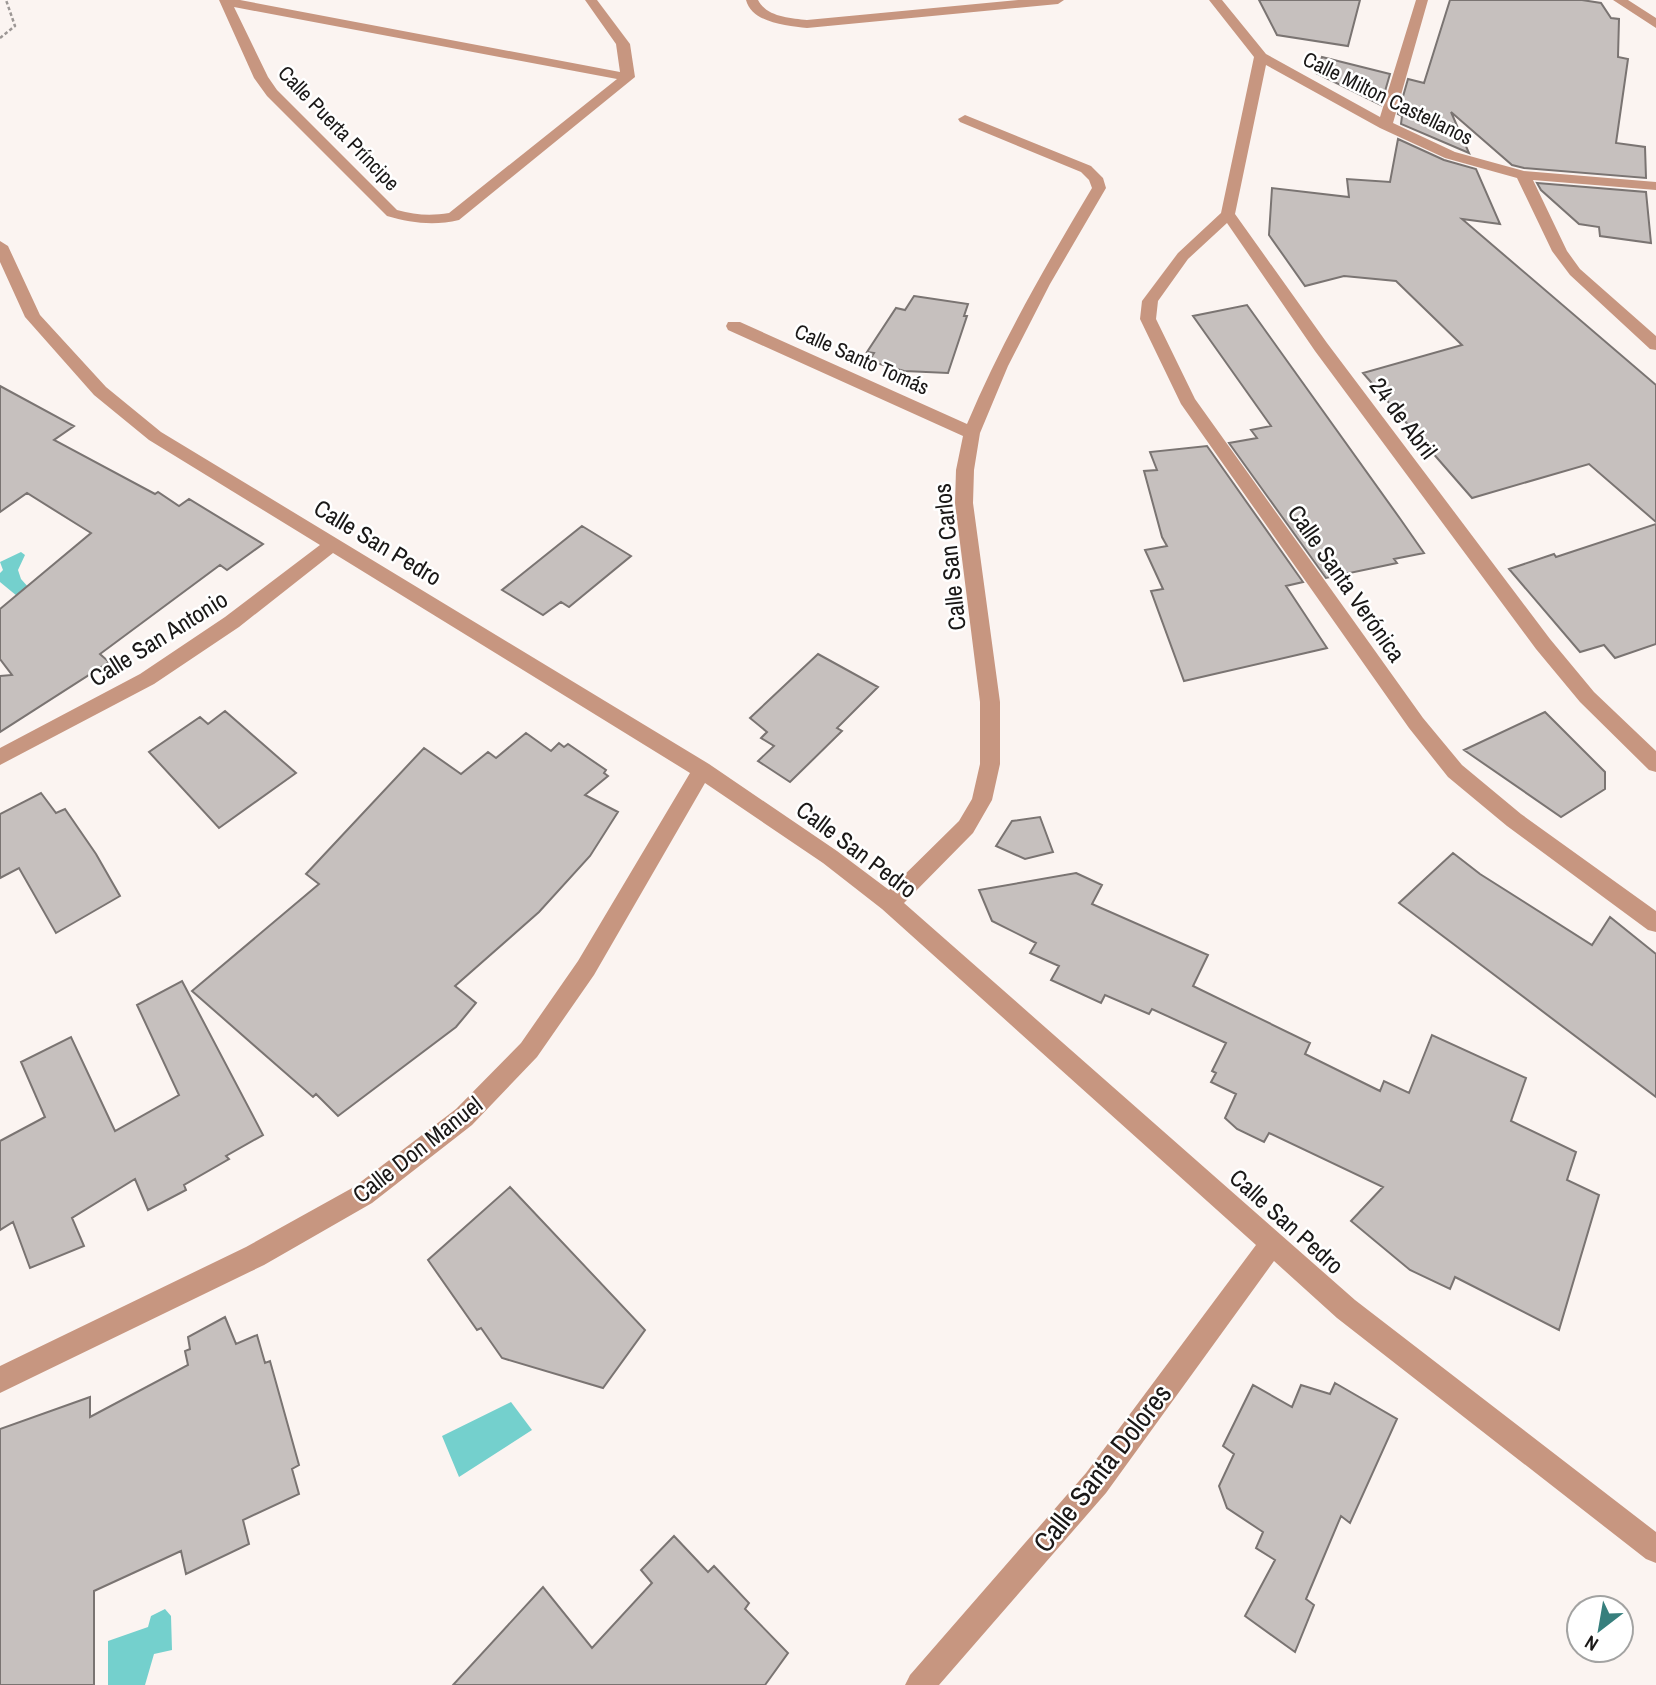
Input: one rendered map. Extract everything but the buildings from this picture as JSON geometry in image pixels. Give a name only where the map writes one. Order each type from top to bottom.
[{"type":"street","name":"Calle Puerta Príncipe","points":[[225,0],[261,78],[272,93],[392,213],[411,219],[433,221],[454,217],[628,77]]},
{"type":"street","name":"Calle Puerta Príncipe","points":[[225,0],[628,77]]},
{"type":"street","points":[[591,0],[623,44],[628,77]]},
{"type":"street","points":[[752,0],[753,5],[763,14],[783,21],[807,24],[1058,0]]},
{"type":"street","name":"Calle Milton Castellanos","points":[[1215,0],[1261,57],[1385,125],[1450,155],[1523,175],[1656,186]]},
{"type":"street","points":[[1385,125],[1422,0]]},
{"type":"street","points":[[1619,0],[1656,23]]},
{"type":"street","points":[[1228,214],[1261,57]]},
{"type":"street","name":"Calle San Carlos","points":[[890,903],[966,827],[982,800],[990,764],[990,702],[964,503],[965,470],[972,433],[1000,366],[1036,296],[1099,188],[1096,177],[1086,169],[965,119]]},
{"type":"street","points":[[1523,175],[1560,251],[1575,272],[1656,345]]},
{"type":"street","name":"24 de Abril","points":[[1228,214],[1321,347],[1543,645],[1587,697],[1656,764]]},
{"type":"street","name":"Calle Santa Verónica","points":[[1228,214],[1183,257],[1150,301],[1148,319],[1187,400],[1416,723],[1455,771],[1514,820],[1656,923]]},
{"type":"street","name":"Calle San Pedro","points":[[0,246],[33,317],[100,391],[155,436],[702,770],[830,857],[890,903],[1346,1309],[1656,1549]]},
{"type":"street","name":"Calle Santo Tomás","points":[[734,326],[972,433]]},
{"type":"street","name":"Calle San Antonio","points":[[0,757],[147,679],[232,622],[332,545]]},
{"type":"street","name":"Calle Don Manuel","points":[[0,1380],[255,1256],[363,1195],[464,1118],[529,1050],[586,968],[702,770]]},
{"type":"street","name":"Calle Santa Dolores","points":[[920,1685],[1096,1483],[1272,1243]]},
{"type":"path","points":[[0,38],[15,26],[6,0]]},
{"type":"water","points":[[21,552],[25,555],[18,570],[21,579],[29,588],[17,596],[0,582],[0,573],[3,570],[0,562]]},
{"type":"water","points":[[511,1402],[532,1430],[459,1477],[442,1436]]},
{"type":"water","points":[[165,1609],[171,1616],[172,1650],[154,1654],[145,1685],[108,1685],[108,1641],[148,1627],[151,1616]]}]
